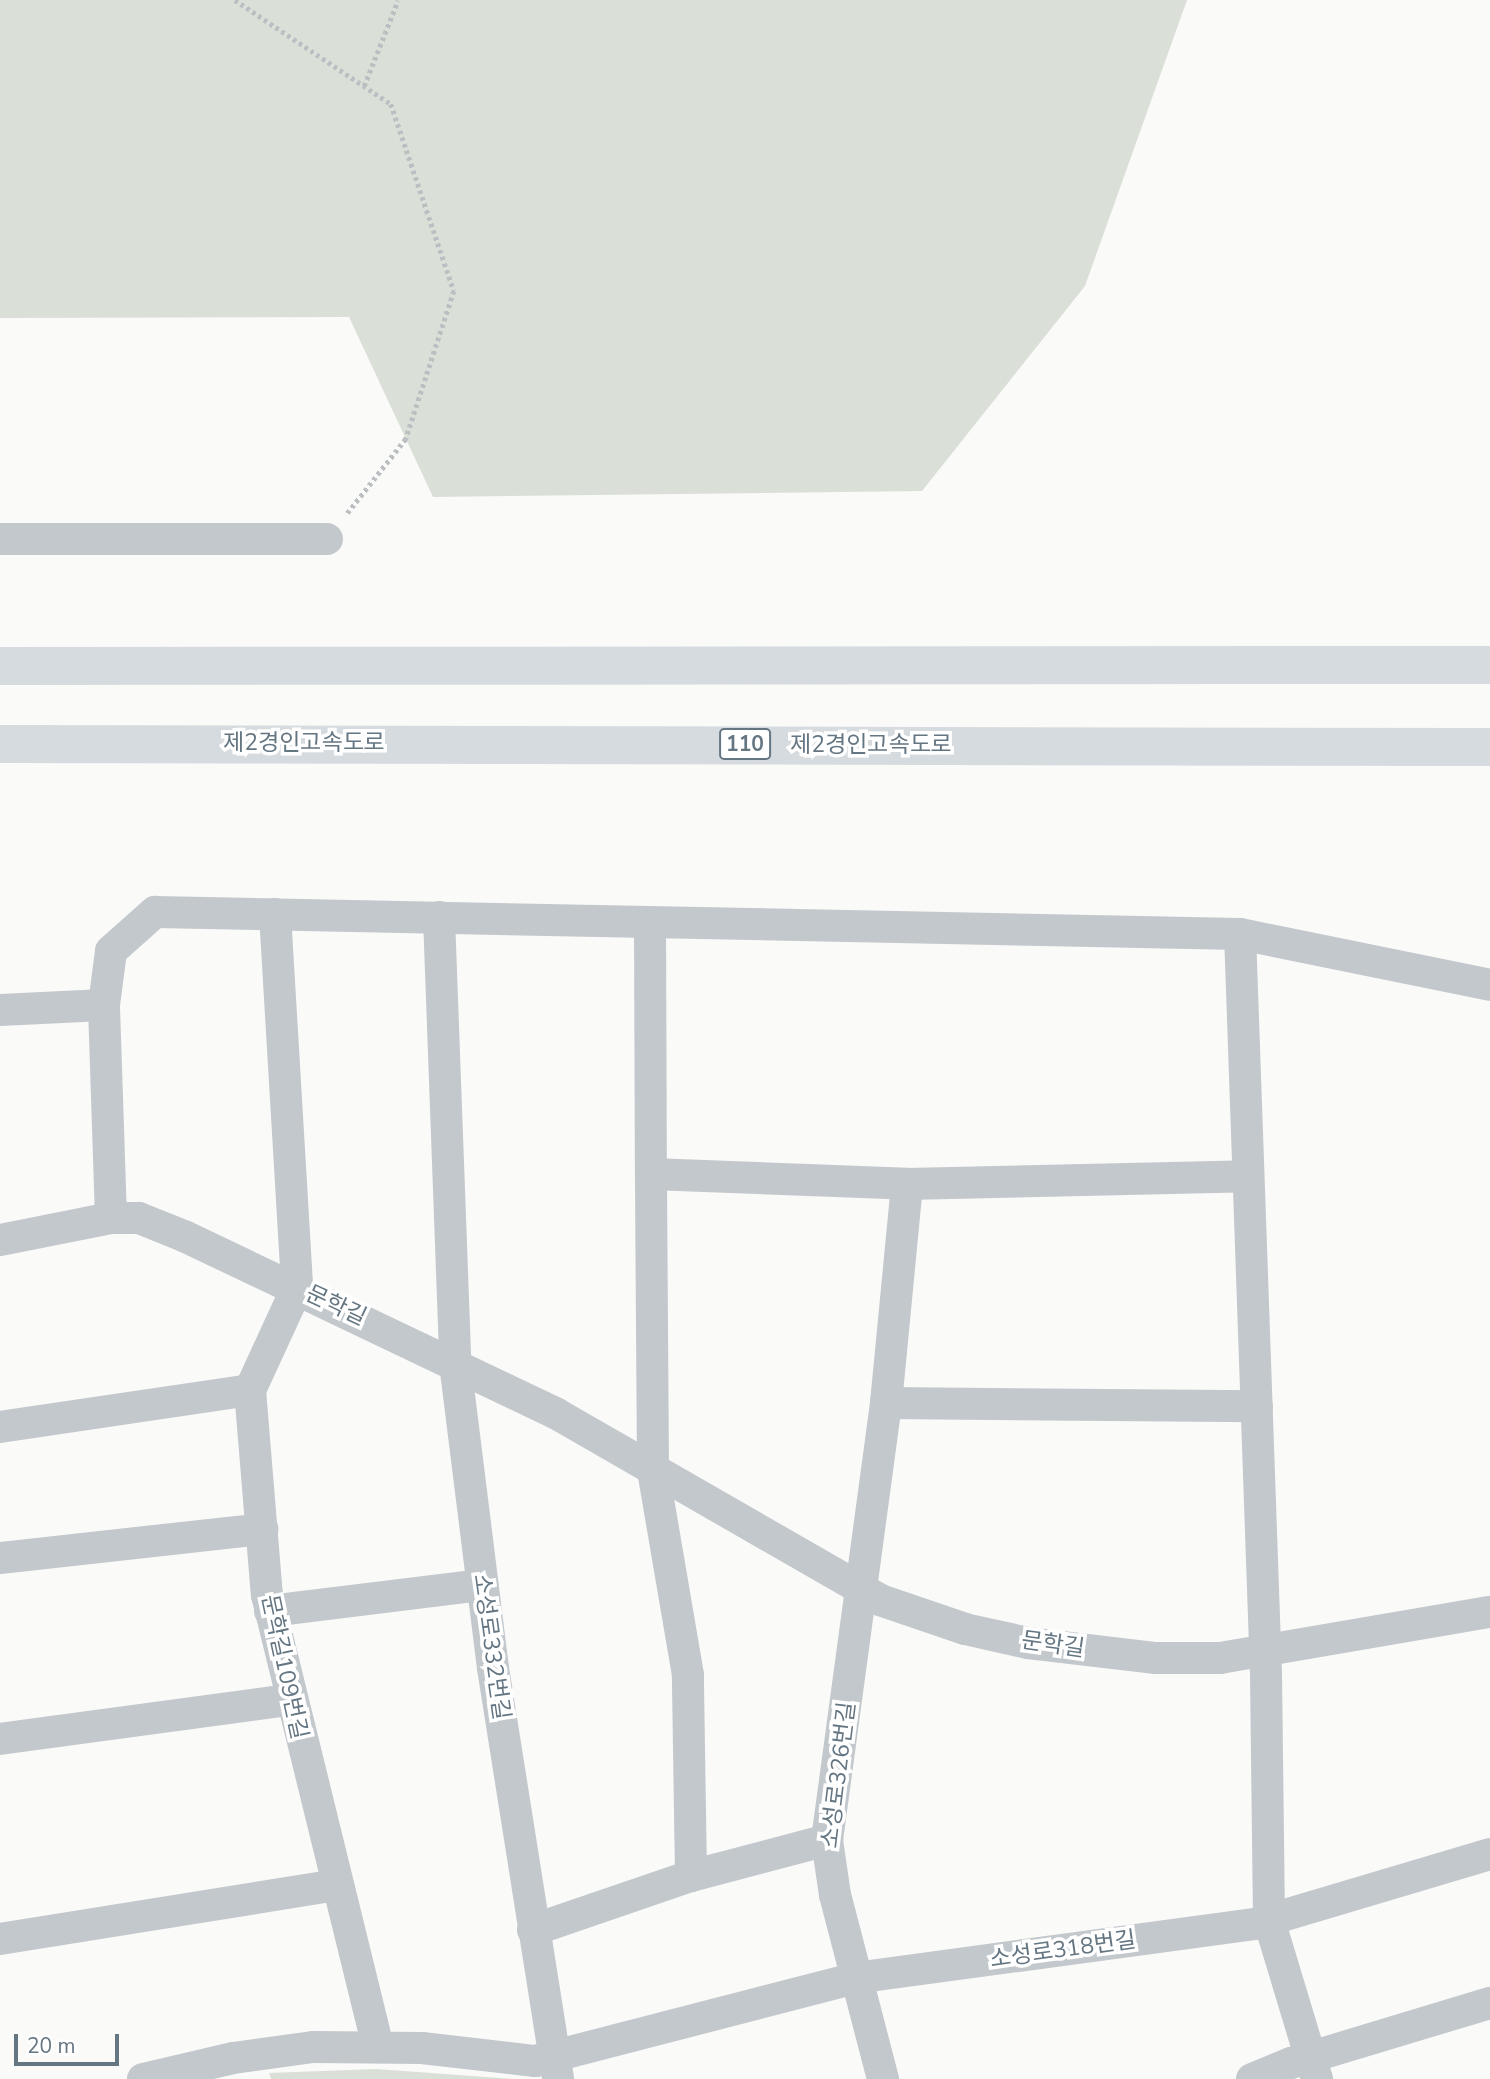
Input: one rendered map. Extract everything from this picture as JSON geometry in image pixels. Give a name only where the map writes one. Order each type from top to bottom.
[{"type":"highway","points":[[0,666],[1490,665]]},
{"type":"highway","name":"제2경인고속도로","points":[[0,744],[1490,747]]},
{"type":"street","points":[[0,538],[327,539]]},
{"type":"street","points":[[111,1218],[104,1005],[111,951],[155,912],[1240,934],[1490,985]]},
{"type":"street","points":[[275,914],[297,1288]]},
{"type":"street","name":"소성로332번길","points":[[439,918],[455,1363],[482,1585],[555,2068]]},
{"type":"street","points":[[650,922],[653,1469],[688,1675],[691,1877]]},
{"type":"street","points":[[1240,934],[1266,1651],[1269,1920],[1314,2068]]},
{"type":"street","points":[[0,1010],[104,1005]]},
{"type":"street","points":[[651,1174],[907,1184],[1248,1176]]},
{"type":"street","name":"소성로326번길","points":[[883,2079],[835,1895],[827,1840],[863,1591],[886,1403],[907,1184]]},
{"type":"street","name":"문학길","points":[[0,1240],[111,1218],[139,1218],[297,1288],[557,1414],[863,1591],[965,1629],[1028,1643],[1156,1658],[1220,1658],[1490,1612]]},
{"type":"street","name":"문학길109번길","points":[[297,1288],[250,1390],[270,1611],[289,1700],[378,2047]]},
{"type":"street","points":[[0,1427],[250,1390]]},
{"type":"street","points":[[886,1403],[1257,1406]]},
{"type":"street","points":[[0,1558],[262,1529]]},
{"type":"street","points":[[270,1611],[482,1585]]},
{"type":"street","points":[[0,1738],[289,1700]]},
{"type":"street","points":[[533,1930],[691,1877],[827,1840]]},
{"type":"street","name":"소성로318번길","points":[[855,1978],[1269,1920],[1490,1854]]},
{"type":"street","points":[[0,1939],[337,1885]]},
{"type":"street","points":[[143,2079],[246,2068],[313,2047],[378,2047],[535,2061],[555,2068],[855,1978]]},
{"type":"street","points":[[1252,2079],[1314,2068],[1490,2003]]},
{"type":"path","points":[[235,0],[391,104],[454,291],[406,439],[327,539]]},
{"type":"path","points":[[364,86],[398,0]]},
{"type":"shaded area","points":[[0,0],[1187,0],[1085,286],[922,491],[433,497],[349,317],[0,318]]},
{"type":"shaded area","points":[[376,2069],[513,2079],[271,2079],[269,2073]]}]
